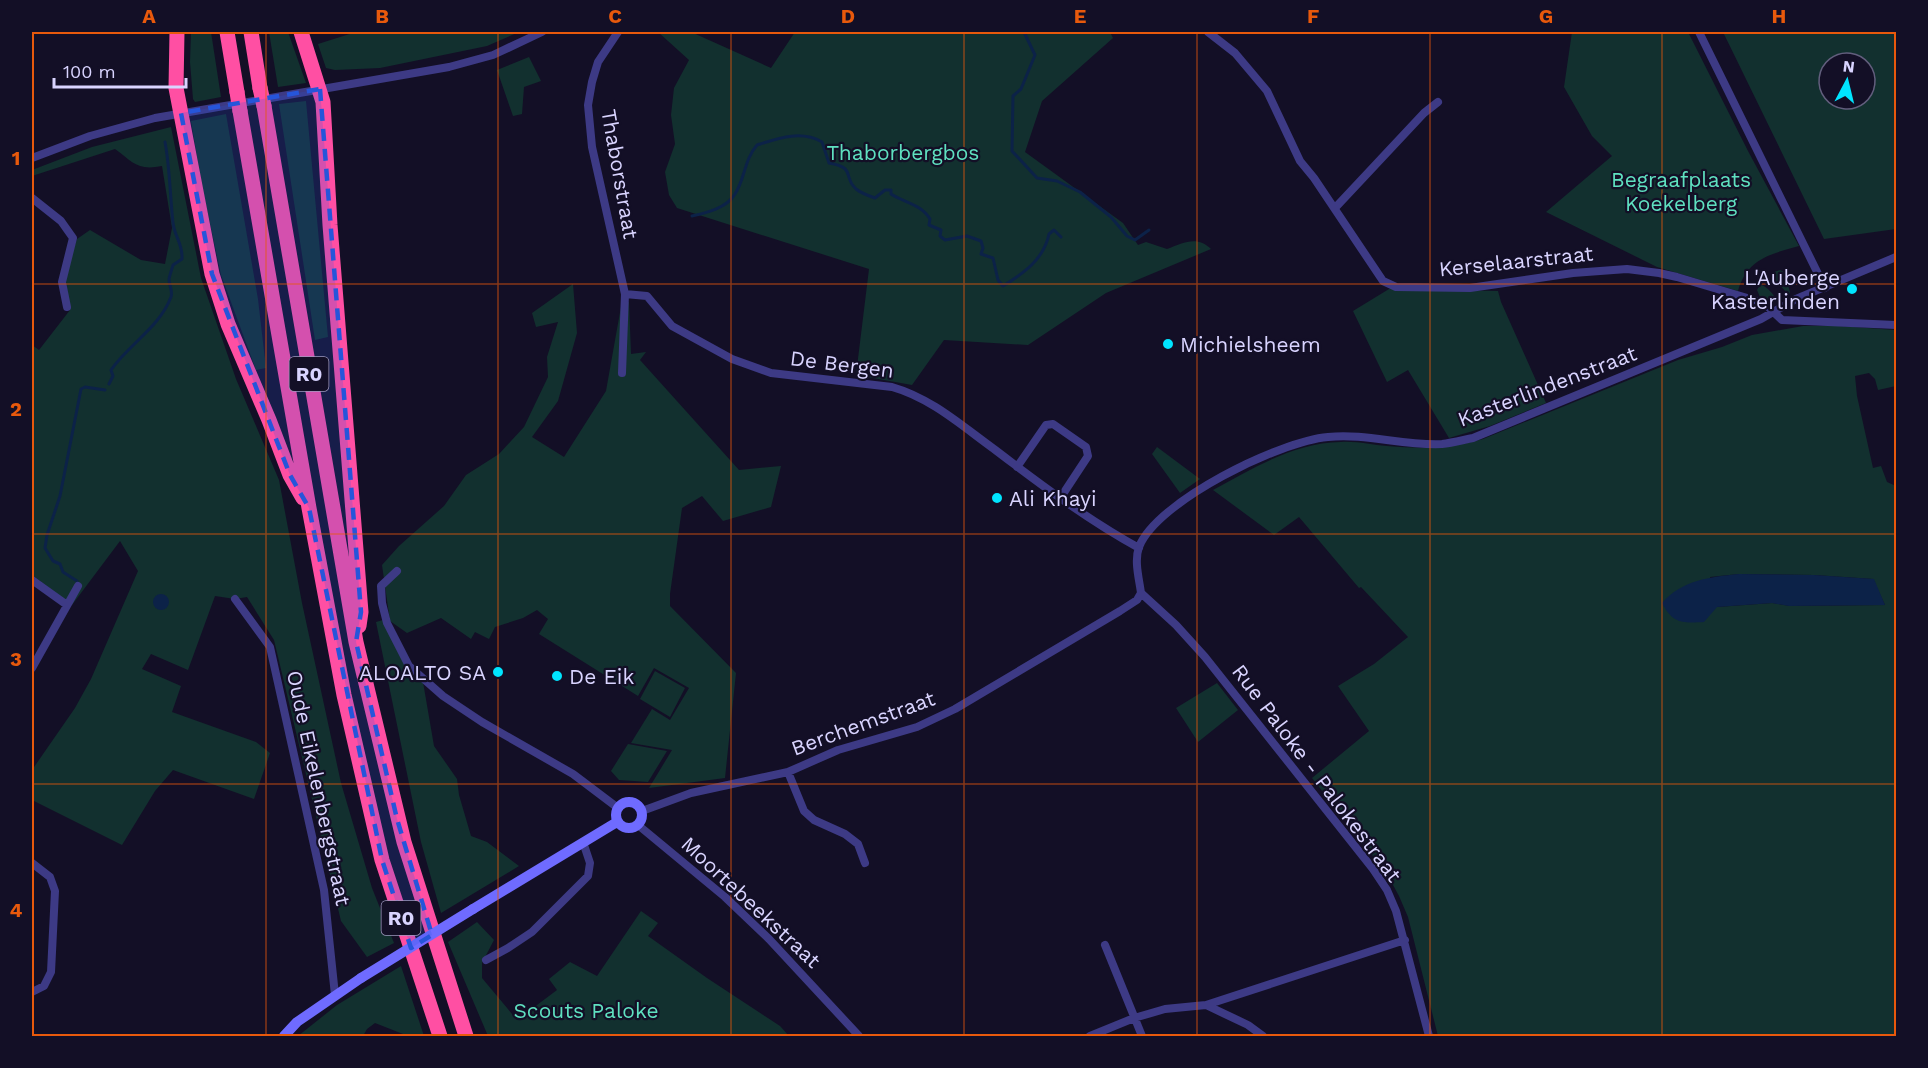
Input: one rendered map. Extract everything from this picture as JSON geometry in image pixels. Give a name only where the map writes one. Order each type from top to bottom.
[{"type":"highway","points":[[177,32],[176,88],[212,274],[228,324],[290,475],[309,508]]},
{"type":"highway","name":"R0","points":[[227,32],[309,508],[344,695],[382,860],[440,1036]]},
{"type":"highway","name":"R0","points":[[251,32],[356,642],[404,842],[466,1036]]},
{"type":"highway","points":[[301,32],[323,102],[330,225],[361,612],[356,642]]},
{"type":"street","points":[[32,158],[109,130],[181,113],[468,63],[503,51],[542,32]]},
{"type":"street","name":"Thaborstraat","points":[[618,32],[598,62],[588,105],[592,147],[625,294],[622,373]]},
{"type":"street","name":"Kerselaarstraat","points":[[1208,32],[1235,53],[1267,91],[1300,161],[1335,208],[1383,281],[1396,287],[1470,288],[1573,273],[1627,269],[1677,277],[1764,303],[1782,320],[1896,325]]},
{"type":"street","points":[[1699,32],[1825,288]]},
{"type":"street","points":[[1335,208],[1424,113],[1438,102]]},
{"type":"street","points":[[32,198],[61,221],[73,238],[62,282],[67,307]]},
{"type":"street","name":"Kasterlindenstraat","points":[[1139,548],[1153,525],[1179,502],[1275,450],[1297,442],[1325,437],[1358,437],[1443,444],[1473,438],[1761,320],[1796,299],[1896,257]]},
{"type":"street","name":"De Bergen","points":[[625,294],[647,296],[672,326],[713,350],[771,373],[892,387],[910,392],[940,410],[1061,497],[1139,548]]},
{"type":"street","points":[[1017,466],[1046,425],[1053,424],[1062,429],[1086,447],[1088,456],[1061,497]]},
{"type":"street","points":[[1139,548],[1137,560],[1141,593]]},
{"type":"street","points":[[398,571],[381,586],[382,603],[387,623],[409,666],[443,696],[482,722],[573,774],[593,788],[618,808],[617,822],[623,827],[630,829],[638,825],[642,811]]},
{"type":"street","points":[[32,580],[67,605]]},
{"type":"street","points":[[32,668],[78,586]]},
{"type":"street","name":"Berchemstraat","points":[[618,808],[621,804],[632,802],[637,804],[642,811],[691,794],[788,772],[838,750],[917,727],[955,710],[1120,611],[1137,600],[1141,593]]},
{"type":"street","name":"Rue Paloke - Palokestraat","points":[[1141,593],[1176,625],[1216,671],[1387,890],[1405,940],[1430,1036]]},
{"type":"street","name":"Oude Eikelenbergstraat","points":[[235,599],[270,647],[324,890],[335,995]]},
{"type":"street","points":[[788,772],[804,811],[814,820],[845,834],[858,844],[865,863]]},
{"type":"street","points":[[284,1036],[297,1023],[361,978],[617,822]]},
{"type":"street","name":"Moortebeekstraat","points":[[638,825],[716,889],[770,939],[859,1036]]},
{"type":"street","points":[[486,960],[532,932],[588,876],[590,863],[583,842]]},
{"type":"street","points":[[32,863],[50,877],[55,891],[51,972],[44,986],[32,992]]},
{"type":"street","points":[[1090,1036],[1134,1018],[1165,1009],[1206,1005],[1405,940]]},
{"type":"street","points":[[1105,945],[1142,1036]]},
{"type":"street","points":[[1206,1005],[1248,1025],[1263,1036]]},
{"type":"highlighted area","points":[[320,89],[361,612],[356,642],[397,819],[432,935],[411,948],[382,860],[309,508],[290,475],[212,274],[181,113]]},
{"type":"green space","points":[[191,32],[211,32],[221,97],[195,102],[193,99],[190,62]]},
{"type":"green space","points":[[269,32],[288,32],[306,83],[278,87]]},
{"type":"green space","points":[[356,32],[519,32],[487,46],[380,68],[335,70],[326,68],[318,44]]},
{"type":"green space","name":"Thaborbergbos","points":[[658,32],[691,32],[771,68],[795,32],[1110,32],[1113,38],[1042,101],[1025,152],[1123,223],[1138,245],[1146,242],[1167,249],[1195,241],[1211,249],[1106,293],[1028,345],[944,340],[912,385],[856,375],[869,269],[677,208],[669,195],[665,172],[675,144],[671,115],[674,88],[689,60]]},
{"type":"green space","name":"Begraafplaats Koekelberg","points":[[1572,32],[1688,32],[1799,246],[1769,255],[1754,265],[1742,280],[1738,291],[1657,267],[1546,212],[1612,156],[1592,136],[1564,87]]},
{"type":"green space","points":[[1723,32],[1896,32],[1896,229],[1824,239]]},
{"type":"green space","points":[[529,57],[541,81],[524,87],[522,114],[513,116],[497,70]]},
{"type":"green space","points":[[306,101],[328,337],[315,340],[279,104]]},
{"type":"green space","points":[[226,114],[258,299],[266,368],[256,370],[221,275],[191,121]]},
{"type":"green space","points":[[171,127],[201,278],[236,379],[279,480],[302,603],[341,783],[372,888],[394,943],[367,957],[341,921],[274,640],[247,597],[235,599],[215,596],[188,670],[151,654],[142,669],[181,686],[172,712],[256,742],[270,753],[254,799],[173,770],[155,791],[122,845],[32,800],[32,770],[75,708],[91,679],[138,571],[120,541],[72,605],[32,575],[32,345],[39,350],[70,310],[65,274],[77,239],[90,230],[141,260],[165,264],[172,228],[162,166],[141,166],[115,149],[32,176],[32,170],[92,147]]},
{"type":"green space","points":[[1780,270],[1784,272],[1789,295],[1771,276],[1771,273]]},
{"type":"green space","points":[[573,284],[577,333],[558,401],[532,437],[564,457],[606,391],[622,301],[629,302],[631,354],[646,352],[640,360],[739,470],[781,466],[771,507],[723,521],[702,496],[682,508],[670,606],[736,673],[725,778],[649,788],[672,750],[631,743],[652,709],[670,720],[689,688],[654,668],[638,696],[539,634],[548,619],[537,610],[523,618],[495,627],[489,639],[475,632],[471,639],[441,618],[407,633],[390,621],[382,565],[399,546],[444,506],[466,475],[499,454],[524,427],[548,377],[547,357],[558,322],[536,327],[532,313]]},
{"type":"green space","points":[[1760,285],[1770,291],[1776,301],[1760,297],[1757,290]]},
{"type":"green space","points":[[1389,289],[1498,291],[1546,403],[1490,426],[1449,438],[1408,370],[1387,382],[1353,311]]},
{"type":"green space","points":[[1803,326],[1896,330],[1896,386],[1878,390],[1875,379],[1869,373],[1855,376],[1857,396],[1873,468],[1881,466],[1887,482],[1896,486],[1896,1036],[1438,1036],[1408,917],[1399,896],[1387,874],[1312,778],[1369,731],[1338,686],[1374,664],[1408,637],[1361,587],[1359,588],[1299,517],[1274,535],[1213,490],[1274,458],[1323,443],[1353,442],[1424,448],[1458,445],[1483,439],[1678,360],[1752,335]],"holes":[[[1739,574],[1873,579],[1885,605],[1790,606],[1772,603],[1717,607],[1710,577]]]},
{"type":"green space","points":[[1157,447],[1200,479],[1180,493],[1152,454]]},
{"type":"green space","points":[[383,620],[423,682],[434,746],[457,779],[459,795],[471,836],[487,842],[519,866],[441,913],[421,842],[376,622]]},
{"type":"green space","points":[[655,671],[685,688],[670,717],[640,699]]},
{"type":"green space","points":[[1217,683],[1238,710],[1198,742],[1176,708]]},
{"type":"green space","points":[[628,744],[667,751],[648,782],[619,780],[611,771]]},
{"type":"green space","name":"Scouts Paloke","points":[[641,911],[658,923],[648,936],[780,1026],[789,1036],[488,1036],[448,942],[477,922],[494,940],[482,963],[482,978],[517,1020],[557,990],[549,979],[570,962],[597,976]]},
{"type":"green space","points":[[401,966],[424,1036],[404,1036],[375,1023],[367,1029],[363,1036],[298,1036],[337,1005]]},
{"type":"water","points":[[1739,574],[1874,579],[1885,605],[1789,606],[1772,603],[1717,607],[1704,622],[1690,622],[1674,619],[1662,603],[1678,589],[1697,581]]},
{"type":"water","points":[[158,594],[164,594],[169,602],[167,608],[158,610],[153,605],[153,599]]},
{"type":"waterway","points":[[1024,32],[1035,55],[1021,89],[1013,96],[1012,151],[1037,178],[1057,181],[1080,192],[1111,217],[1127,236],[1135,240],[1149,230]]},
{"type":"waterway","points":[[692,216],[716,209],[731,199],[738,188],[749,157],[757,145],[782,138],[806,136],[822,142],[829,163],[843,167],[852,184],[860,192],[875,198],[885,190],[891,190],[891,194],[922,210],[930,219],[929,225],[941,230],[940,236],[945,240],[967,236],[981,241],[983,248],[981,254],[993,258],[998,280],[1003,286],[1038,258],[1049,234],[1054,230],[1061,237]]},
{"type":"waterway","points":[[109,384],[113,376],[111,370],[166,308],[171,297],[169,279],[173,265],[182,259],[173,223],[165,142]]},
{"type":"waterway","points":[[77,581],[63,572],[60,564],[53,561],[45,548],[60,496],[81,389],[85,387],[105,390]]},
{"type":"place","name":"L'Auberge Kasterlinden","points":[[1852,289]]},
{"type":"place","name":"Michielsheem","points":[[1168,344]]},
{"type":"place","name":"Ali Khayi","points":[[997,498]]},
{"type":"place","name":"ALOALTO SA","points":[[498,672]]},
{"type":"place","name":"De Eik","points":[[557,676]]}]
